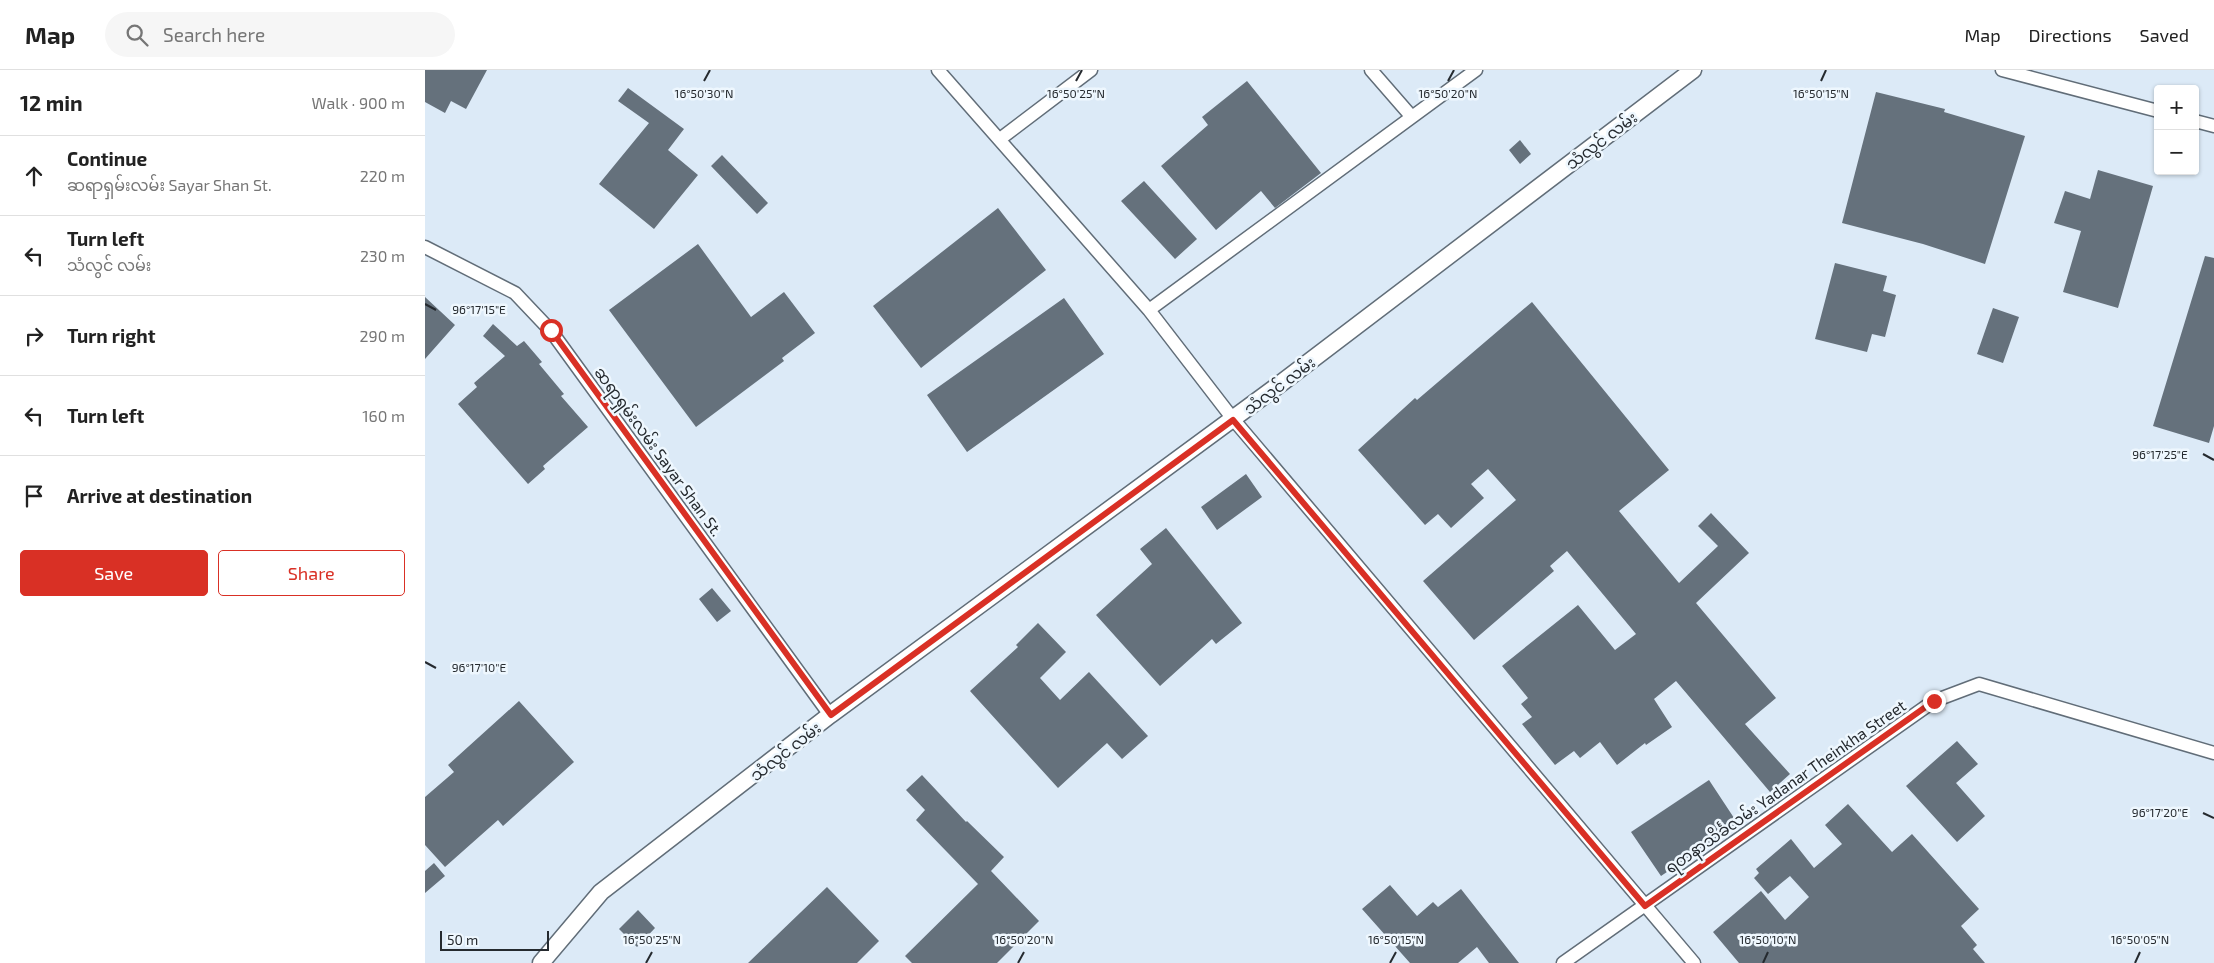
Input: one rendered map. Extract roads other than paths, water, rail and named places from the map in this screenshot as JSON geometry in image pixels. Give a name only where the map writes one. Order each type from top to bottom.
[{"type":"street","points":[[938,70],[1149,310],[1233,420],[1694,963]]},
{"type":"street","points":[[1000,139],[1091,70]]},
{"type":"street","points":[[1371,70],[1411,116]]},
{"type":"street","points":[[1149,310],[1476,70]]},
{"type":"street","name":"သံလွင် လမ်း","points":[[541,963],[601,892],[831,715],[1233,420],[1693,70]]},
{"type":"street","points":[[2002,70],[2154,110]]},
{"type":"street","points":[[2199,122],[2214,126]]},
{"type":"street","name":"ဆရာရှမ်းလမ်း Sayar Shan St.","points":[[425,247],[515,293],[551,330],[831,715]]},
{"type":"street","name":"ရတနာသိင်္ခလမ်း Yadanar Theinkha Street","points":[[1563,963],[1934,701],[1979,684],[2214,753]]}]
